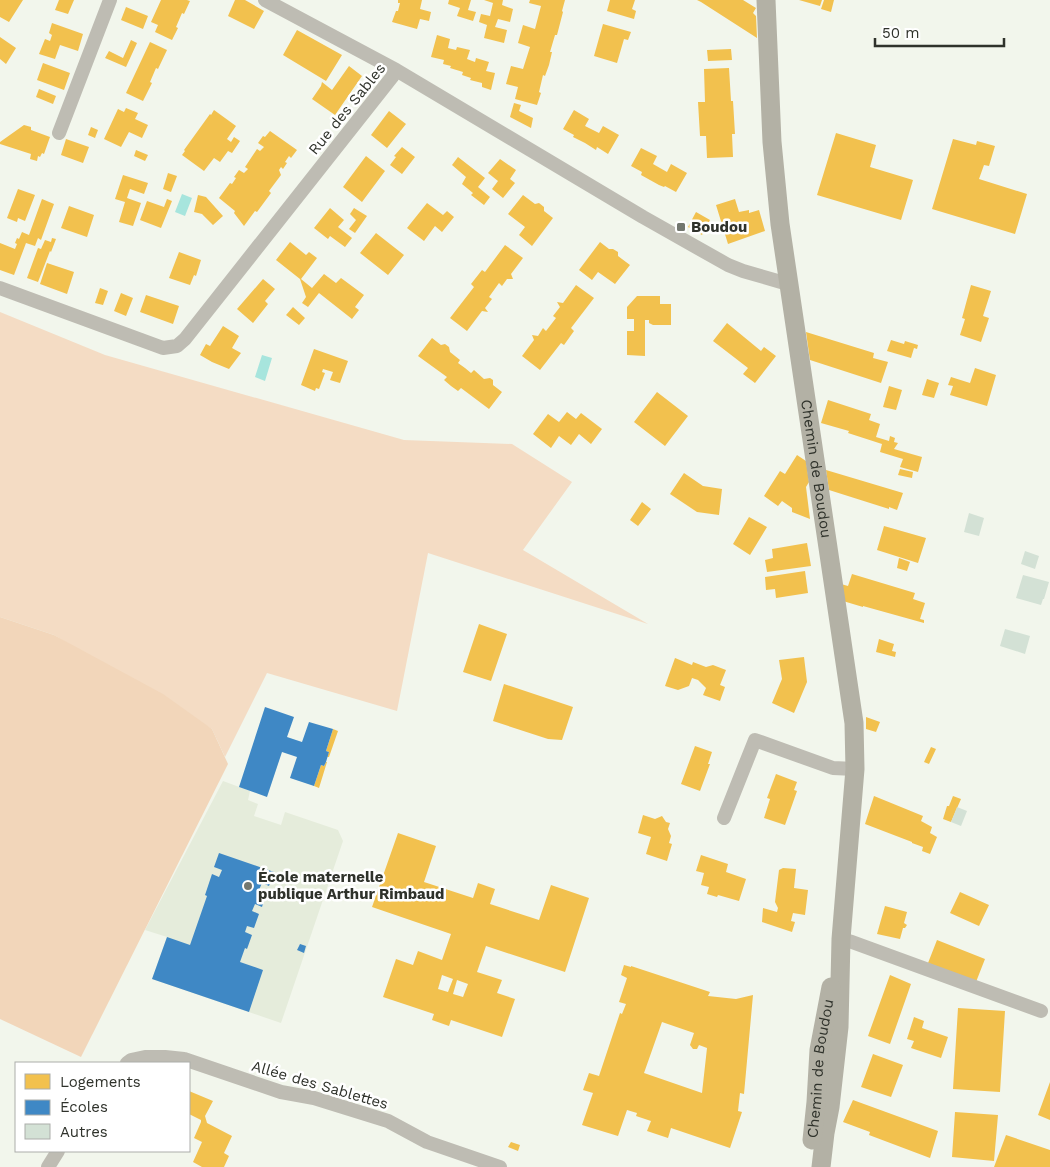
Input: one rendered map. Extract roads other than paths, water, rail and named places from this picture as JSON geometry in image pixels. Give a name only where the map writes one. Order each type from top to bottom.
[{"type":"street","points":[[60,133],[110,0]]},
{"type":"street","points":[[266,0],[396,70]]},
{"type":"street","name":"Chemin de Boudou","points":[[766,0],[772,142],[780,224],[854,723],[855,769],[840,939],[839,1027],[821,1167]]},
{"type":"street","name":"Rue des Sables","points":[[0,288],[163,348],[176,346],[185,339],[396,70],[643,217],[728,265],[781,282],[789,281]]},
{"type":"street","points":[[724,818],[755,740],[833,768],[855,769]]},
{"type":"street","points":[[840,939],[1041,1011]]},
{"type":"street","name":"Chemin de Boudou","points":[[810,1167],[819,1050],[840,939]]},
{"type":"street","name":"Allée des Sablettes","points":[[128,1062],[145,1057],[184,1059],[281,1092],[314,1098],[388,1121],[427,1142],[500,1167]]},
{"type":"street","points":[[48,1167],[57,1152]]},
{"type":"water","points":[[182,194],[192,198],[185,216],[175,212]]},
{"type":"water","points":[[262,355],[272,358],[265,381],[255,377]]},
{"type":"place","name":"Boudou","points":[[681,227]]},
{"type":"place","name":"École maternelle publique Arthur Rimbaud","points":[[248,886]]}]
